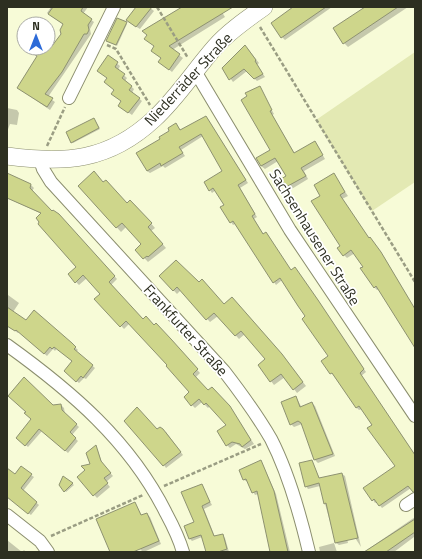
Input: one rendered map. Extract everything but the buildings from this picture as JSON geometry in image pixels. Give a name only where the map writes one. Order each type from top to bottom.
[{"type":"street","points":[[69,98],[114,7]]},
{"type":"street","name":"Niederräder Straße","points":[[40,160],[78,158],[100,154],[119,145],[157,116],[216,46],[258,11]]},
{"type":"street","name":"Sachsenhausener Straße","points":[[195,71],[290,230],[415,416]]},
{"type":"street","points":[[7,156],[40,160]]},
{"type":"street","name":"Frankfurter Straße","points":[[40,160],[43,169],[51,182],[224,372],[248,403],[271,440],[285,473],[301,520],[309,552]]},
{"type":"street","points":[[7,345],[94,416],[114,436],[137,463],[154,490],[180,540],[183,552]]},
{"type":"street","points":[[7,515],[40,541],[48,552]]},
{"type":"path","points":[[157,7],[195,71]]},
{"type":"path","points":[[258,11],[415,282]]},
{"type":"path","points":[[98,40],[116,49],[157,116]]},
{"type":"path","points":[[40,160],[69,98]]},
{"type":"green space","points":[[415,52],[415,182],[372,211],[316,120]]}]
